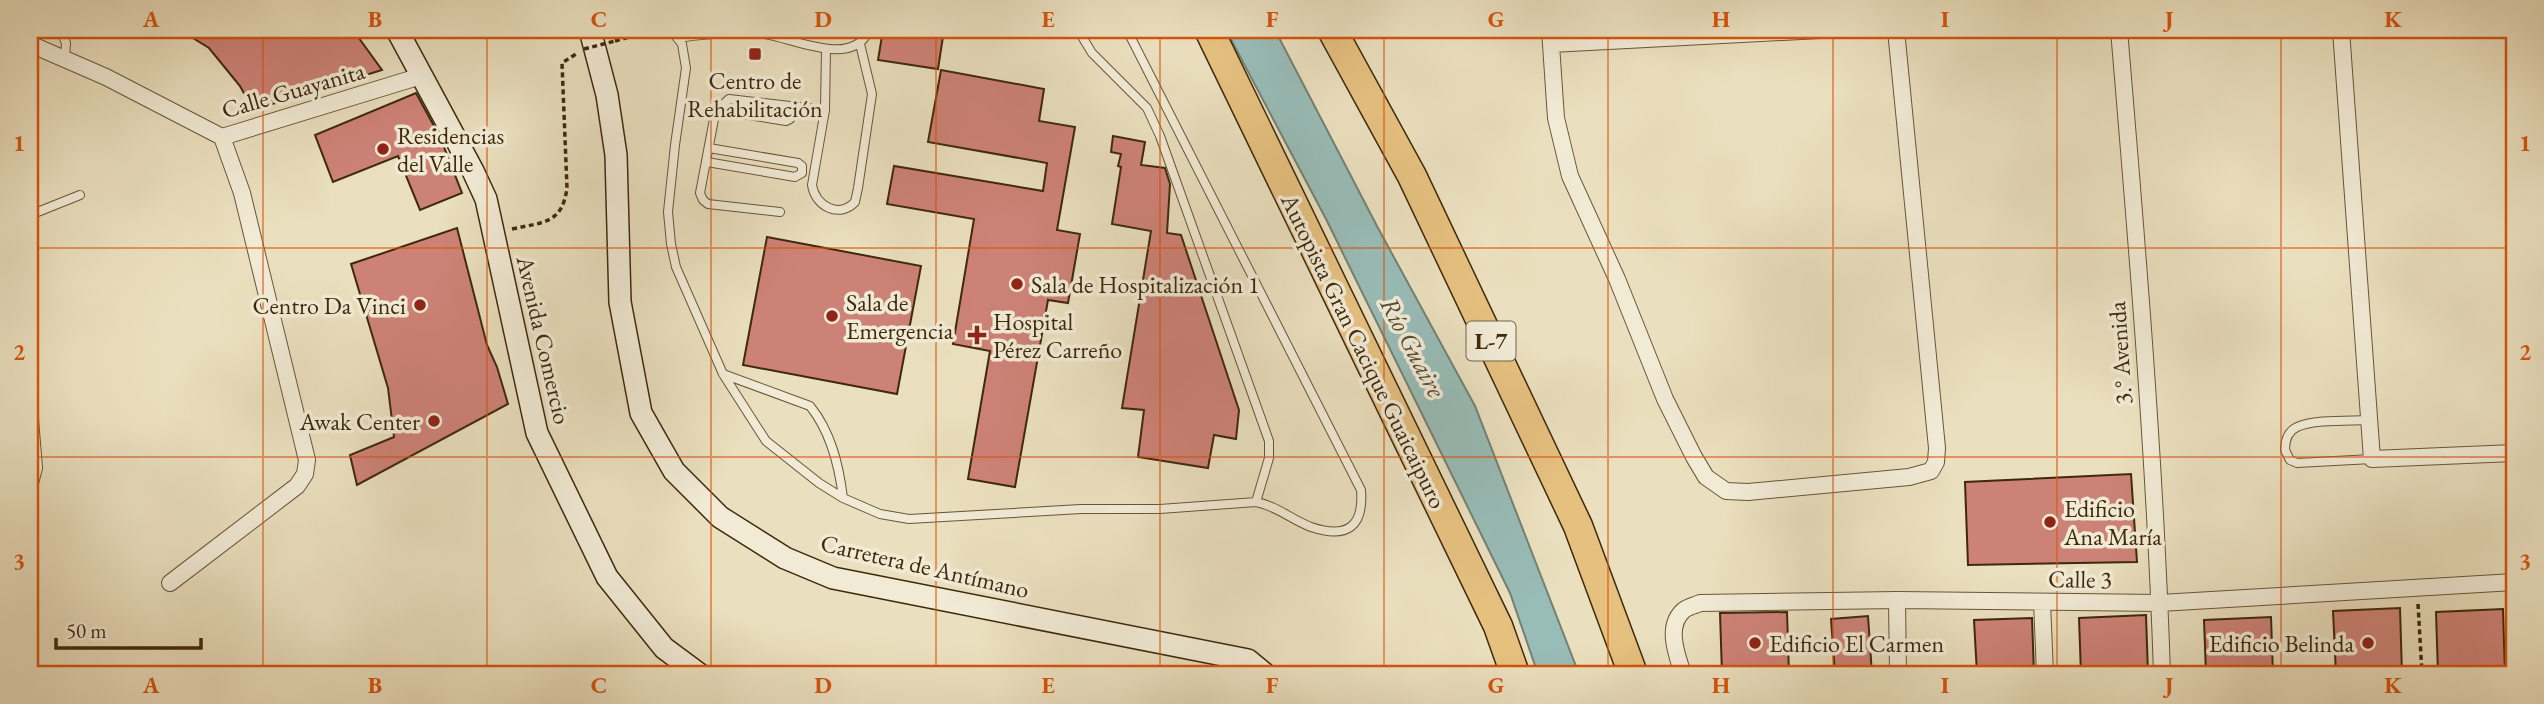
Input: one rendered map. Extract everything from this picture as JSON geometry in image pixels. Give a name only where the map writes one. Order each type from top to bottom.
[{"type":"highway","name":"Autopista Gran Cacique Guaicaipuro","points":[[1209,30],[1498,626],[1515,674]]},
{"type":"highway","name":"L-7","points":[[1332,30],[1412,176],[1572,514],[1633,674]]},
{"type":"main road","name":"Avenida Comercio","points":[[397,30],[443,111],[486,200],[537,433],[607,577],[664,648],[699,674]]},
{"type":"main road","name":"Carretera de Antímano","points":[[587,39],[607,95],[616,155],[620,302],[641,413],[674,471],[720,517],[785,558],[834,578],[1248,660],[1265,674]]},
{"type":"street","points":[[1819,30],[1551,37],[1556,118],[1570,176],[1617,279],[1665,399],[1706,477],[1726,491],[1748,492],[1909,477],[1931,471],[1936,461],[1937,448],[1896,30]]},
{"type":"street","name":"3.° Avenida","points":[[2119,30],[2160,603],[2162,674]]},
{"type":"street","points":[[2341,30],[2372,459],[2514,453]]},
{"type":"street","name":"Calle Guayanita","points":[[30,44],[106,77],[222,137],[421,76]]},
{"type":"street","points":[[170,583],[297,486],[305,474],[307,460],[242,193],[222,137]]},
{"type":"street","points":[[30,419],[34,468],[30,484]]},
{"type":"street","name":"Calle 3","points":[[1683,674],[1674,646],[1675,624],[1684,610],[1700,603],[1897,600],[2160,603],[2514,582]]},
{"type":"street","points":[[1897,600],[1898,674]]},
{"type":"street","points":[[2042,602],[2046,674]]},
{"type":"lane","points":[[60,30],[66,43],[65,59]]},
{"type":"lane","points":[[671,30],[682,44],[686,68],[674,145],[668,212],[676,267],[723,374],[766,441],[819,483],[843,498],[880,514],[909,519],[1082,509],[1160,509],[1256,502],[1270,505],[1313,527],[1342,530],[1351,527],[1359,519],[1363,507],[1361,490],[1126,30]]},
{"type":"lane","points":[[677,38],[701,34],[760,33],[826,49],[848,48],[860,44],[869,30]]},
{"type":"lane","points":[[1078,30],[1092,53],[1147,108],[1160,136],[1269,441],[1269,458],[1256,502]]},
{"type":"lane","points":[[826,49],[825,110],[812,185],[814,196],[819,203],[844,209],[855,202],[872,94],[860,44]]},
{"type":"lane","points":[[780,212],[708,204],[703,200],[701,194],[717,110],[729,99],[825,110]]},
{"type":"lane","points":[[717,110],[786,121],[794,108]]},
{"type":"lane","points":[[707,162],[795,177],[802,173],[803,169],[798,163],[709,148]]},
{"type":"lane","points":[[30,215],[80,195]]},
{"type":"lane","points":[[723,374],[810,406],[819,417],[840,468],[843,498]]},
{"type":"lane","points":[[2369,420],[2297,427],[2287,436],[2285,450],[2290,460],[2297,463],[2372,459]]},
{"type":"path","points":[[493,234],[557,216],[564,208],[567,188],[562,63],[587,39],[615,41],[654,30]]},
{"type":"path","points":[[2417,588],[2421,674]]},
{"type":"water","name":"Río Guaire","points":[[1226,30],[1275,30],[1475,406],[1579,674],[1538,674],[1510,593],[1326,219]]},
{"type":"building","points":[[180,30],[353,30],[382,70],[253,110],[240,86],[209,48]]},
{"type":"building","points":[[883,30],[944,30],[938,69],[878,60]]},
{"type":"building","name":"Sala de Hospitalización 1","points":[[941,70],[1044,89],[1039,121],[1075,127],[1057,230],[1080,234],[1068,303],[1048,300],[1015,487],[968,479],[990,351],[953,344],[974,219],[887,204],[894,166],[1043,191],[1047,163],[928,142]]},
{"type":"building","name":"Residencias del Valle","points":[[416,93],[440,137],[462,193],[420,210],[398,156],[333,182],[315,135]]},
{"type":"building","points":[[1113,136],[1145,142],[1141,165],[1165,168],[1170,184],[1167,233],[1181,235],[1239,410],[1236,439],[1214,435],[1208,468],[1138,457],[1144,410],[1122,408],[1151,231],[1112,224],[1121,167],[1118,166],[1121,154],[1111,152]]},
{"type":"building","points":[[457,228],[487,345],[508,404],[357,485],[350,455],[394,437],[388,388],[351,264]]},
{"type":"building","name":"Sala de Emergencia","points":[[767,237],[921,266],[897,394],[743,365]]},
{"type":"building","name":"Edificio Ana María","points":[[2131,474],[2137,562],[1968,565],[1965,482]]},
{"type":"building","name":"Edificio Belinda","points":[[2400,608],[2402,674],[2336,674],[2333,611]]},
{"type":"building","points":[[2503,609],[2505,674],[2438,674],[2436,612]]},
{"type":"building","name":"Edificio El Carmen","points":[[1787,612],[1789,674],[1722,674],[1720,613]]},
{"type":"building","points":[[2146,615],[2148,674],[2081,674],[2079,618]]},
{"type":"building","points":[[1868,616],[1872,674],[1835,674],[1831,619]]},
{"type":"building","points":[[2271,617],[2273,674],[2206,674],[2204,620]]},
{"type":"building","points":[[2032,618],[2034,674],[1977,674],[1974,620]]},
{"type":"place","name":"Centro de Rehabilitación","points":[[755,54]]},
{"type":"place","name":"Residencias del Valle","points":[[383,149]]},
{"type":"place","name":"Sala de Hospitalización 1","points":[[1017,284]]},
{"type":"place","name":"Centro Da Vinci","points":[[420,305]]},
{"type":"place","name":"Sala de Emergencia","points":[[832,316]]},
{"type":"place","name":"Hospital Pérez Carreño","points":[[977,335]]},
{"type":"place","name":"Awak Center","points":[[434,421]]},
{"type":"place","name":"Edificio Ana María","points":[[2050,522]]},
{"type":"place","name":"Edificio El Carmen","points":[[1755,643]]},
{"type":"place","name":"Edificio Belinda","points":[[2368,643]]}]
